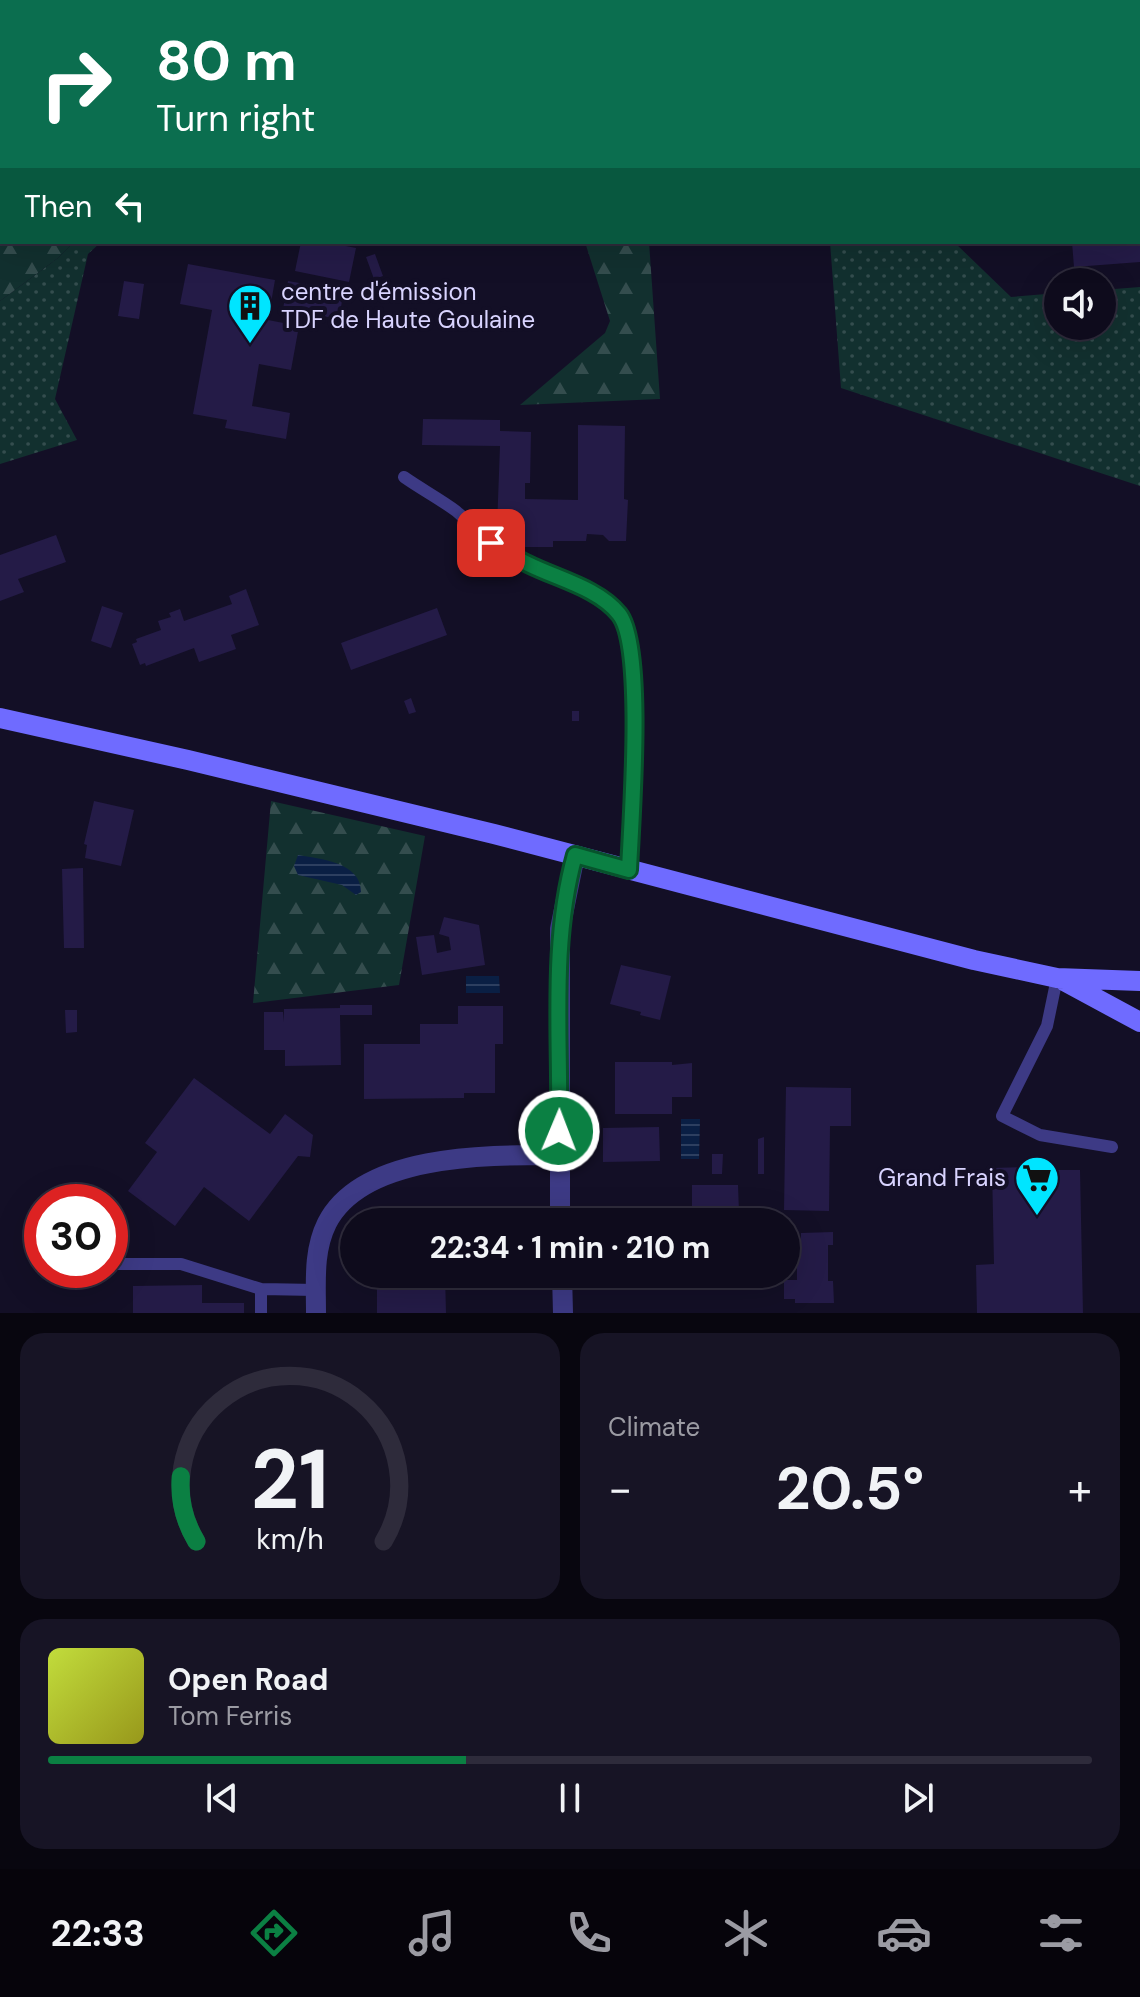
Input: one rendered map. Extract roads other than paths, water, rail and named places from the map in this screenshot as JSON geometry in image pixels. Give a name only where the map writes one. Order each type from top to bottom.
[{"type":"street","points":[[0,718],[203,763],[575,855],[974,960],[1057,978],[1140,981]]},
{"type":"street","points":[[560,1208],[560,929],[575,855]]},
{"type":"street","points":[[1057,978],[1140,1022]]},
{"type":"street","points":[[316,1313],[316,1256],[328,1222],[348,1196],[381,1175],[448,1160],[559,1155]]},
{"type":"street","points":[[562,1288],[563,1313]]},
{"type":"lane","points":[[404,477],[454,510],[491,543],[527,564],[599,596],[620,615],[630,637],[633,673],[629,870]]},
{"type":"lane","points":[[1057,978],[1047,1026],[1002,1116],[1040,1135],[1112,1147]]},
{"type":"lane","points":[[128,1264],[181,1264],[261,1289],[316,1290]]},
{"type":"lane","points":[[261,1289],[261,1313]]},
{"type":"water","points":[[298,855],[347,868],[359,882],[361,892],[356,895],[342,885],[298,875],[294,866]]},
{"type":"water","points":[[466,976],[499,976],[500,993],[466,993]]},
{"type":"water","points":[[681,1119],[700,1119],[699,1159],[681,1159]]},
{"type":"place","name":"centre d'émission TDF de Haute Goulaine","points":[[250,345]]},
{"type":"place","name":"Grand Frais","points":[[1037,1217]]}]
